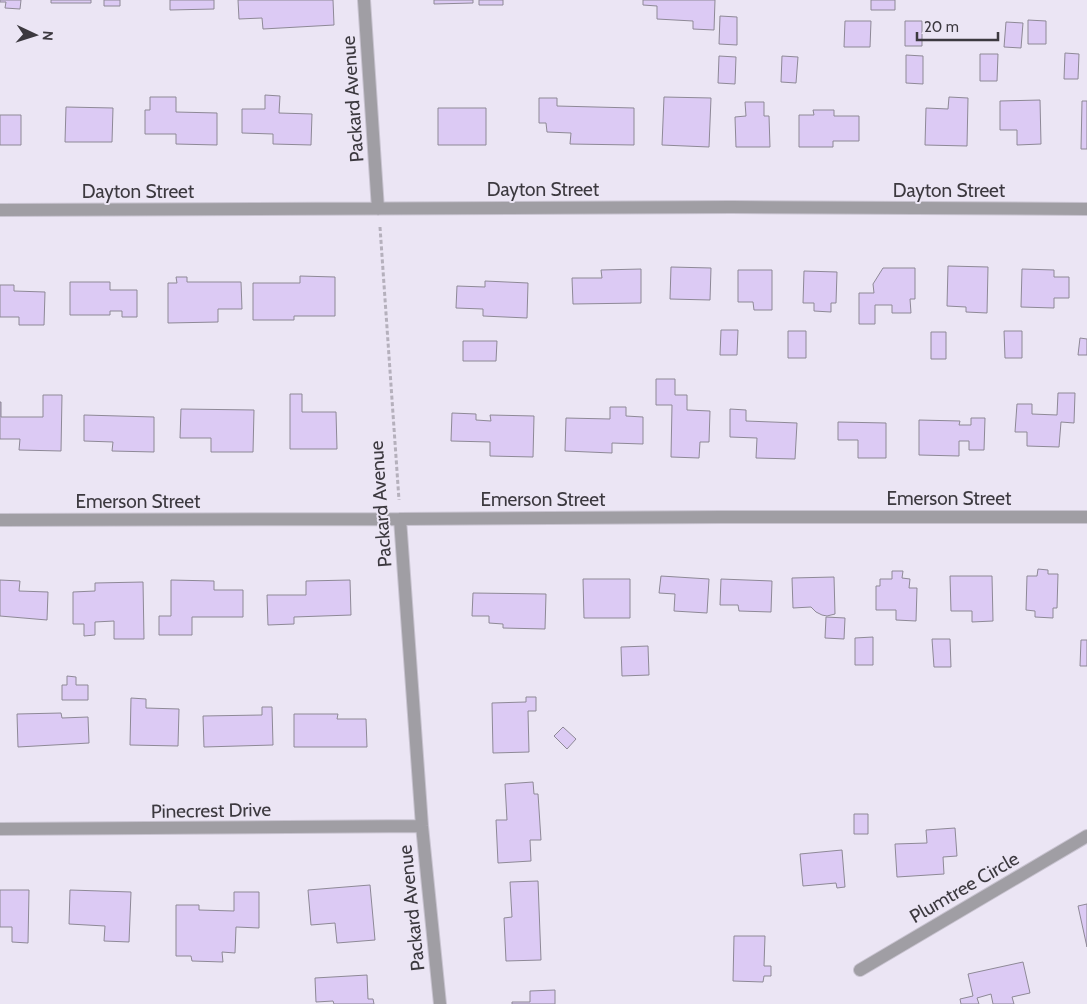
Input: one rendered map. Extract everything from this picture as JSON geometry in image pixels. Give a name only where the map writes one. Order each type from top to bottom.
[{"type":"street","name":"Packard Avenue","points":[[364,0],[378,209]]},
{"type":"street","name":"Dayton Street","points":[[0,210],[732,207],[1087,209]]},
{"type":"street","name":"Emerson Street","points":[[0,520],[1087,516]]},
{"type":"street","name":"Packard Avenue","points":[[400,519],[422,826],[440,1004]]},
{"type":"street","name":"Pinecrest Drive","points":[[0,829],[422,826]]},
{"type":"street","name":"Plumtree Circle","points":[[860,970],[1087,836]]},
{"type":"path","name":"Packard Avenue","points":[[378,209],[400,519]]},
{"type":"building","points":[[0,0],[21,0],[20,9],[5,8],[6,2],[0,2]]},
{"type":"building","points":[[51,0],[91,0],[91,3],[51,3]]},
{"type":"building","points":[[104,0],[120,0],[120,6],[104,6]]},
{"type":"building","points":[[170,0],[214,0],[214,9],[170,10]]},
{"type":"building","points":[[238,0],[333,0],[334,25],[263,29],[262,18],[239,19]]},
{"type":"building","points":[[434,0],[473,0],[473,3],[434,4]]},
{"type":"building","points":[[479,0],[503,0],[503,5],[479,5]]},
{"type":"building","points":[[643,0],[715,0],[714,30],[693,29],[693,21],[657,19],[657,6],[643,5]]},
{"type":"building","points":[[871,0],[895,0],[895,10],[871,10]]},
{"type":"building","points":[[720,16],[737,17],[737,45],[719,44]]},
{"type":"building","points":[[1028,20],[1046,21],[1046,44],[1028,44]]},
{"type":"building","points":[[845,21],[871,21],[870,47],[844,47]]},
{"type":"building","points":[[905,21],[922,21],[922,46],[905,46]]},
{"type":"building","points":[[1006,22],[1023,23],[1021,48],[1004,47]]},
{"type":"building","points":[[1065,53],[1079,54],[1078,79],[1064,79]]},
{"type":"building","points":[[980,54],[998,54],[997,81],[980,81]]},
{"type":"building","points":[[906,55],[923,56],[923,84],[906,83]]},
{"type":"building","points":[[719,56],[736,57],[735,84],[718,83]]},
{"type":"building","points":[[782,56],[798,57],[796,83],[781,82]]},
{"type":"building","points":[[265,95],[280,96],[279,113],[312,114],[311,145],[273,144],[273,134],[242,133],[242,109],[265,109]]},
{"type":"building","points":[[150,97],[176,97],[176,112],[217,113],[217,145],[176,144],[176,134],[145,134],[145,110],[150,110]]},
{"type":"building","points":[[664,97],[711,98],[709,147],[662,145]]},
{"type":"building","points":[[949,97],[968,98],[967,146],[925,145],[926,108],[948,109]]},
{"type":"building","points":[[539,98],[557,98],[557,106],[634,108],[634,145],[570,144],[571,133],[547,132],[546,123],[539,123]]},
{"type":"building","points":[[1040,100],[1041,144],[1017,145],[1017,130],[1000,130],[1000,101]]},
{"type":"building","points":[[1082,101],[1087,101],[1087,149],[1081,149]]},
{"type":"building","points":[[745,102],[764,102],[764,116],[769,116],[770,147],[736,147],[735,117],[746,116]]},
{"type":"building","points":[[66,107],[113,108],[112,142],[65,142]]},
{"type":"building","points":[[438,108],[486,108],[486,145],[438,145]]},
{"type":"building","points":[[813,110],[834,110],[834,116],[859,116],[859,141],[833,141],[833,147],[799,147],[799,115],[814,115]]},
{"type":"building","points":[[0,115],[21,115],[21,145],[0,145]]},
{"type":"building","points":[[948,266],[988,267],[987,313],[966,312],[966,307],[947,306]]},
{"type":"building","points":[[671,267],[711,268],[710,300],[670,299]]},
{"type":"building","points":[[883,268],[915,268],[915,299],[910,299],[911,313],[892,313],[892,305],[875,305],[875,324],[859,324],[859,293],[874,293],[873,284]]},
{"type":"building","points":[[641,269],[641,303],[573,304],[572,278],[602,278],[601,270]]},
{"type":"building","points":[[1022,269],[1054,270],[1054,277],[1069,277],[1069,298],[1054,298],[1054,308],[1021,307]]},
{"type":"building","points":[[738,270],[772,270],[772,310],[754,310],[753,302],[738,302]]},
{"type":"building","points":[[804,271],[837,272],[836,303],[831,303],[831,312],[814,311],[814,303],[803,303]]},
{"type":"building","points":[[300,276],[335,277],[335,316],[294,316],[294,320],[253,320],[253,283],[300,283]]},
{"type":"building","points":[[176,277],[187,277],[187,282],[241,282],[242,309],[218,309],[218,322],[168,323],[168,283],[177,283]]},
{"type":"building","points":[[485,281],[528,283],[527,318],[483,316],[483,309],[456,308],[457,286],[485,287]]},
{"type":"building","points":[[70,282],[110,282],[110,290],[137,290],[137,317],[122,317],[122,311],[110,311],[110,315],[70,315]]},
{"type":"building","points":[[0,285],[14,285],[14,291],[45,292],[44,325],[19,325],[19,317],[0,317]]},
{"type":"building","points":[[721,330],[738,330],[737,355],[720,355]]},
{"type":"building","points":[[788,331],[806,331],[806,358],[788,358]]},
{"type":"building","points":[[1004,331],[1022,331],[1022,358],[1005,358]]},
{"type":"building","points":[[931,332],[946,332],[946,359],[931,359]]},
{"type":"building","points":[[1080,338],[1087,339],[1087,355],[1078,355]]},
{"type":"building","points":[[463,341],[497,341],[496,361],[463,361]]},
{"type":"building","points":[[656,379],[675,379],[675,395],[687,395],[687,410],[710,411],[709,442],[700,442],[699,458],[671,457],[672,405],[656,405]]},
{"type":"building","points":[[1058,393],[1075,393],[1074,423],[1061,422],[1059,447],[1027,446],[1027,432],[1015,432],[1017,404],[1032,404],[1032,414],[1057,415]]},
{"type":"building","points":[[290,394],[302,394],[302,412],[336,412],[337,449],[290,449]]},
{"type":"building","points":[[43,395],[62,395],[61,451],[19,450],[20,439],[0,439],[0,402],[1,417],[43,417]]},
{"type":"building","points":[[610,407],[626,407],[626,416],[643,417],[643,444],[612,443],[612,453],[565,451],[566,418],[610,419]]},
{"type":"building","points":[[181,409],[254,410],[253,452],[211,452],[211,438],[180,438]]},
{"type":"building","points":[[730,409],[746,410],[746,421],[797,423],[795,459],[756,458],[757,438],[730,437]]},
{"type":"building","points":[[452,413],[476,414],[476,420],[491,421],[490,415],[534,416],[533,457],[490,456],[490,442],[451,441]]},
{"type":"building","points":[[84,415],[154,417],[154,452],[112,451],[113,442],[84,441]]},
{"type":"building","points":[[971,418],[985,418],[984,450],[969,450],[969,441],[959,441],[959,456],[919,455],[919,420],[960,421],[959,425],[971,425]]},
{"type":"building","points":[[838,422],[886,423],[886,458],[858,458],[858,440],[838,440]]},
{"type":"building","points":[[1038,569],[1048,570],[1048,574],[1058,574],[1057,608],[1053,608],[1053,618],[1035,617],[1035,611],[1026,610],[1027,576],[1037,576]]},
{"type":"building","points":[[892,571],[903,571],[902,578],[910,579],[909,588],[917,588],[916,621],[896,620],[896,610],[876,610],[876,586],[880,586],[880,579],[892,579]]},
{"type":"building","points":[[661,576],[709,579],[707,613],[674,611],[675,594],[659,593]]},
{"type":"building","points":[[950,576],[992,576],[993,621],[972,622],[972,611],[951,611]]},
{"type":"building","points":[[834,577],[835,614],[822,615],[811,607],[793,608],[792,578]]},
{"type":"building","points":[[583,579],[630,579],[630,618],[584,618]]},
{"type":"building","points":[[721,579],[772,581],[771,612],[739,611],[738,605],[720,605]]},
{"type":"building","points":[[0,580],[20,581],[19,591],[48,592],[47,620],[0,616]]},
{"type":"building","points":[[171,580],[214,581],[214,590],[243,590],[243,617],[192,617],[192,635],[159,635],[159,616],[171,616]]},
{"type":"building","points":[[350,580],[351,615],[294,617],[294,624],[268,625],[267,595],[306,595],[306,581]]},
{"type":"building","points":[[143,582],[144,639],[114,639],[114,621],[95,622],[95,635],[84,636],[84,624],[73,624],[73,592],[95,591],[95,583]]},
{"type":"building","points":[[473,593],[546,594],[545,629],[503,628],[503,624],[489,623],[489,616],[472,616]]},
{"type":"building","points":[[826,617],[845,618],[844,639],[825,638]]},
{"type":"building","points":[[873,637],[873,665],[855,665],[855,638]]},
{"type":"building","points":[[932,639],[950,639],[951,667],[934,667]]},
{"type":"building","points":[[1081,640],[1087,640],[1087,666],[1080,666]]},
{"type":"building","points":[[648,646],[649,675],[622,676],[621,647]]},
{"type":"building","points":[[67,676],[76,677],[76,685],[88,685],[88,700],[62,700],[62,685],[67,685]]},
{"type":"building","points":[[526,697],[536,697],[536,711],[528,711],[529,752],[493,753],[492,703],[526,702]]},
{"type":"building","points":[[131,698],[146,699],[146,708],[179,709],[178,746],[130,745]]},
{"type":"building","points":[[262,707],[272,707],[273,745],[204,747],[203,716],[262,715]]},
{"type":"building","points":[[61,713],[62,718],[88,717],[89,743],[18,747],[17,714]]},
{"type":"building","points":[[294,714],[338,714],[337,719],[366,719],[367,747],[294,747]]},
{"type":"building","points":[[563,727],[576,739],[567,749],[554,736]]},
{"type":"building","points":[[533,782],[534,794],[538,794],[541,840],[530,840],[531,861],[498,863],[496,820],[507,820],[505,784]]},
{"type":"building","points":[[854,814],[868,814],[868,834],[854,834]]},
{"type":"building","points":[[955,828],[957,856],[943,857],[944,874],[897,877],[895,844],[927,843],[926,830]]},
{"type":"building","points":[[842,850],[845,887],[837,888],[836,883],[803,886],[800,854]]},
{"type":"building","points":[[538,881],[541,960],[506,961],[504,918],[512,917],[510,882]]},
{"type":"building","points":[[370,885],[375,940],[337,943],[335,923],[311,925],[308,890]]},
{"type":"building","points":[[0,890],[29,890],[28,943],[12,942],[12,927],[0,927]]},
{"type":"building","points":[[70,890],[131,892],[129,942],[104,941],[105,926],[69,924]]},
{"type":"building","points":[[234,892],[259,892],[259,928],[236,927],[235,953],[222,952],[223,962],[192,961],[191,956],[176,956],[176,905],[199,905],[199,910],[234,911]]},
{"type":"building","points":[[1087,904],[1087,947],[1078,906]]},
{"type":"building","points":[[734,936],[765,936],[764,966],[771,966],[771,976],[764,976],[763,982],[733,981]]},
{"type":"building","points":[[1023,962],[1030,993],[1012,997],[1014,1004],[993,1004],[991,994],[977,998],[979,1004],[961,1004],[960,999],[973,996],[968,974]]},
{"type":"building","points":[[367,975],[368,999],[373,999],[374,1004],[334,1004],[333,1001],[316,1002],[315,978]]},
{"type":"building","points":[[555,990],[555,1004],[512,1004],[512,1002],[530,1002],[530,991]]}]
